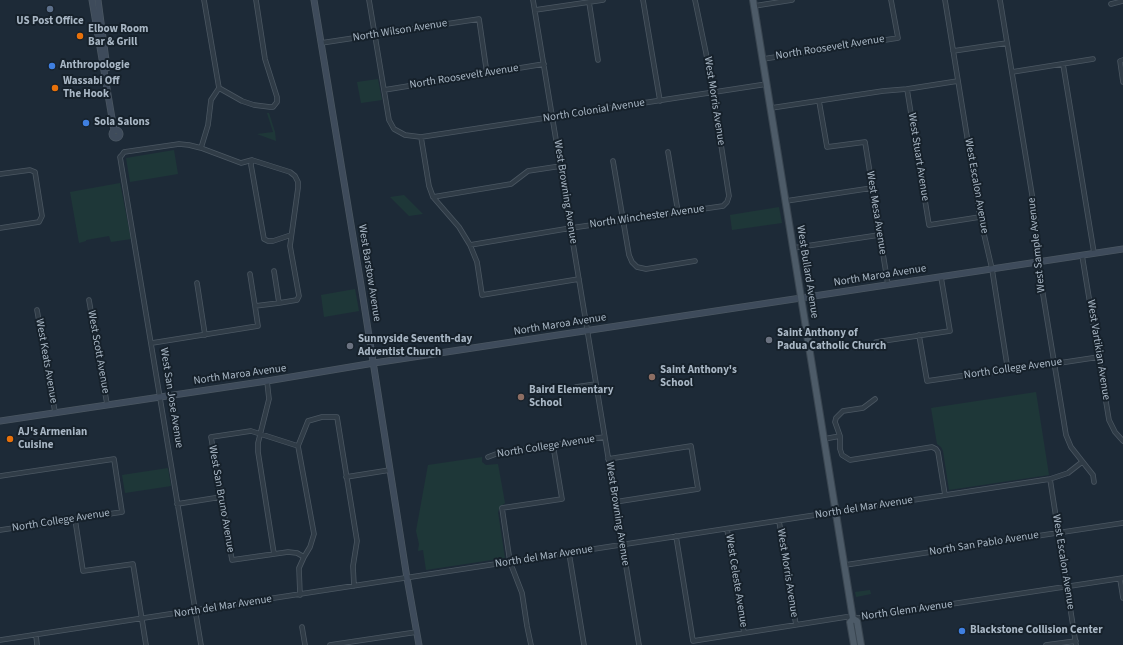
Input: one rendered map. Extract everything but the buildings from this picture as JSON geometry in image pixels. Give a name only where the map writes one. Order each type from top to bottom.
[{"type":"main road","points":[[92,0],[115,130],[98,0]]},
{"type":"main road","name":"West Barstow Avenue","points":[[314,0],[419,645]]},
{"type":"main road","name":"West Bullard Avenue","points":[[753,3],[853,618],[857,621],[861,645]]},
{"type":"main road","name":"North Maroa Avenue","points":[[0,419],[267,381],[374,363],[1123,249]]},
{"type":"main road","name":"West Bullard Avenue","points":[[853,618],[850,622],[855,645]]},
{"type":"street","points":[[204,0],[219,88],[211,100],[208,125],[201,148],[241,162],[252,160],[290,172],[295,176],[298,182],[290,246],[299,296],[297,300],[255,306]]},
{"type":"street","points":[[219,88],[242,101],[254,105],[273,107],[277,102],[277,97],[265,59],[256,0]]},
{"type":"street","name":"North Colonial Avenue","points":[[370,0],[388,120],[394,129],[405,135],[421,137],[767,84]]},
{"type":"street","name":"West Browning Avenue","points":[[533,0],[639,645]]},
{"type":"street","points":[[535,10],[603,0]]},
{"type":"street","points":[[643,0],[660,101]]},
{"type":"street","name":"West Morris Avenue","points":[[695,0],[713,93],[729,196],[727,202]]},
{"type":"street","points":[[753,3],[792,0]]},
{"type":"street","name":"North Roosevelt Avenue","points":[[763,59],[898,38],[891,0]]},
{"type":"street","name":"West Escalon Avenue","points":[[945,0],[980,217],[992,269],[1008,371]]},
{"type":"street","name":"West Sample Avenue","points":[[1000,0],[1035,213],[1038,262],[1067,441],[1093,475],[1094,482]]},
{"type":"street","points":[[1111,4],[1123,1]]},
{"type":"street","points":[[589,2],[598,60]]},
{"type":"street","name":"North Wilson Avenue","points":[[321,43],[478,19],[487,74]]},
{"type":"street","points":[[953,51],[1007,43]]},
{"type":"street","points":[[1012,72],[1093,59]]},
{"type":"street","points":[[1123,60],[1120,61],[1123,82]]},
{"type":"street","name":"North Roosevelt Avenue","points":[[384,90],[544,64]]},
{"type":"street","points":[[1063,64],[1094,253]]},
{"type":"street","points":[[771,108],[958,81]]},
{"type":"street","name":"West Stuart Avenue","points":[[907,89],[929,225],[980,217]]},
{"type":"street","name":"West Mesa Avenue","points":[[819,101],[827,147],[865,142],[888,285]]},
{"type":"street","points":[[421,137],[429,186],[433,197],[459,227],[470,246],[477,262],[482,295],[579,279]]},
{"type":"street","name":"West San Jose Avenue","points":[[201,148],[179,144],[124,152],[120,157],[161,396],[177,504],[201,645]]},
{"type":"street","points":[[668,152],[678,212]]},
{"type":"street","points":[[252,160],[251,166],[264,239],[273,241],[291,235]]},
{"type":"street","points":[[614,161],[629,255],[632,262],[637,267],[646,269],[695,261]]},
{"type":"street","points":[[433,197],[512,184],[528,171],[561,166]]},
{"type":"street","points":[[0,174],[30,170],[35,172],[42,216],[39,222],[0,228]]},
{"type":"street","points":[[786,202],[872,188]]},
{"type":"street","name":"North Winchester Avenue","points":[[470,246],[571,228],[723,206],[727,202]]},
{"type":"street","points":[[793,248],[879,235]]},
{"type":"street","name":"West Vartikian Avenue","points":[[1082,255],[1110,420],[1115,432],[1123,441]]},
{"type":"street","points":[[274,271],[279,303]]},
{"type":"street","points":[[152,343],[258,326],[250,274]]},
{"type":"street","points":[[876,342],[950,331],[941,277]]},
{"type":"street","points":[[197,283],[205,335]]},
{"type":"street","name":"West Scott Avenue","points":[[89,300],[107,404]]},
{"type":"street","name":"West Keats Avenue","points":[[37,310],[54,412]]},
{"type":"street","name":"North College Avenue","points":[[919,335],[927,381],[981,373],[1008,371],[1099,357]]},
{"type":"street","points":[[267,381],[269,399],[258,443],[258,452],[274,554],[288,552],[297,553],[304,557]]},
{"type":"street","points":[[576,387],[596,384]]},
{"type":"street","points":[[875,400],[863,408],[843,411],[839,414],[835,422],[840,436],[841,453],[844,458],[850,460],[932,448],[936,449],[938,452],[945,495]]},
{"type":"street","points":[[300,595],[299,568],[310,547],[314,534],[298,446],[308,421],[322,417],[337,417],[356,541],[353,566],[354,586]]},
{"type":"street","name":"West San Bruno Avenue","points":[[260,434],[251,431],[211,437],[232,560],[274,554]]},
{"type":"street","points":[[260,434],[298,446]]},
{"type":"street","points":[[824,439],[840,436]]},
{"type":"street","name":"North College Avenue","points":[[488,457],[496,454],[604,437]]},
{"type":"street","points":[[532,645],[522,593],[510,562],[502,508],[562,499],[553,445]]},
{"type":"street","points":[[608,459],[691,446],[698,489],[615,502]]},
{"type":"street","name":"North College Avenue","points":[[0,476],[114,459],[122,512],[0,530]]},
{"type":"street","name":"North del Mar Avenue","points":[[0,640],[1050,479],[1068,473],[1082,462]]},
{"type":"street","points":[[346,477],[390,470]]},
{"type":"street","name":"West Escalon Avenue","points":[[1050,479],[1076,643]]},
{"type":"street","points":[[177,504],[221,496]]},
{"type":"street","points":[[75,519],[83,571],[133,564],[146,645]]},
{"type":"street","name":"West Morris Avenue","points":[[779,521],[796,625]]},
{"type":"street","name":"North San Pablo Avenue","points":[[845,565],[1123,523]]},
{"type":"street","name":"West Celeste Avenue","points":[[727,529],[744,633]]},
{"type":"street","name":"North Glenn Avenue","points":[[676,536],[693,641],[796,625],[867,617],[1122,578],[1123,598]]},
{"type":"street","points":[[569,553],[584,645]]},
{"type":"street","points":[[302,627],[305,645]]},
{"type":"street","points":[[330,645],[417,632]]},
{"type":"street","points":[[36,635],[37,645]]},
{"type":"street","points":[[1046,645],[1076,643]]},
{"type":"green space","points":[[378,79],[382,100],[361,103],[357,82]]},
{"type":"green space","points":[[267,113],[269,113],[275,132],[276,141],[257,134],[273,132]]},
{"type":"green space","points":[[174,150],[178,174],[130,182],[126,158]]},
{"type":"green space","points":[[120,183],[131,239],[111,242],[109,236],[86,240],[79,243],[70,192]]},
{"type":"green space","points":[[404,195],[423,214],[409,216],[390,197]]},
{"type":"green space","points":[[779,207],[782,223],[732,230],[730,215]]},
{"type":"green space","points":[[355,289],[359,311],[324,317],[321,295]]},
{"type":"green space","points":[[1036,392],[1049,475],[949,490],[943,451],[937,444],[931,408]]},
{"type":"green space","points":[[482,457],[482,462],[486,465],[498,464],[505,503],[500,507],[498,512],[505,558],[426,570],[423,550],[418,551],[419,544],[416,531],[428,465]]},
{"type":"green space","points":[[168,468],[171,486],[125,493],[122,475]]},
{"type":"green space","points":[[870,590],[871,594],[856,597],[855,592]]},
{"type":"place","name":"US Post Office","points":[[50,9]]},
{"type":"place","name":"Elbow Room Bar & Grill","points":[[80,36]]},
{"type":"place","name":"Anthropologie","points":[[52,66]]},
{"type":"place","name":"Wassabi Off The Hook","points":[[55,88]]},
{"type":"place","name":"Sola Salons","points":[[86,123]]},
{"type":"place","name":"Saint Anthony of Padua Catholic Church","points":[[769,340]]},
{"type":"place","name":"Sunnyside Seventh-day Adventist Church","points":[[350,346]]},
{"type":"place","name":"Saint Anthony's School","points":[[652,377]]},
{"type":"place","name":"Baird Elementary School","points":[[521,397]]},
{"type":"place","name":"AJ's Armenian Cuisine","points":[[10,439]]},
{"type":"place","name":"Blackstone Collision Center","points":[[962,631]]}]
